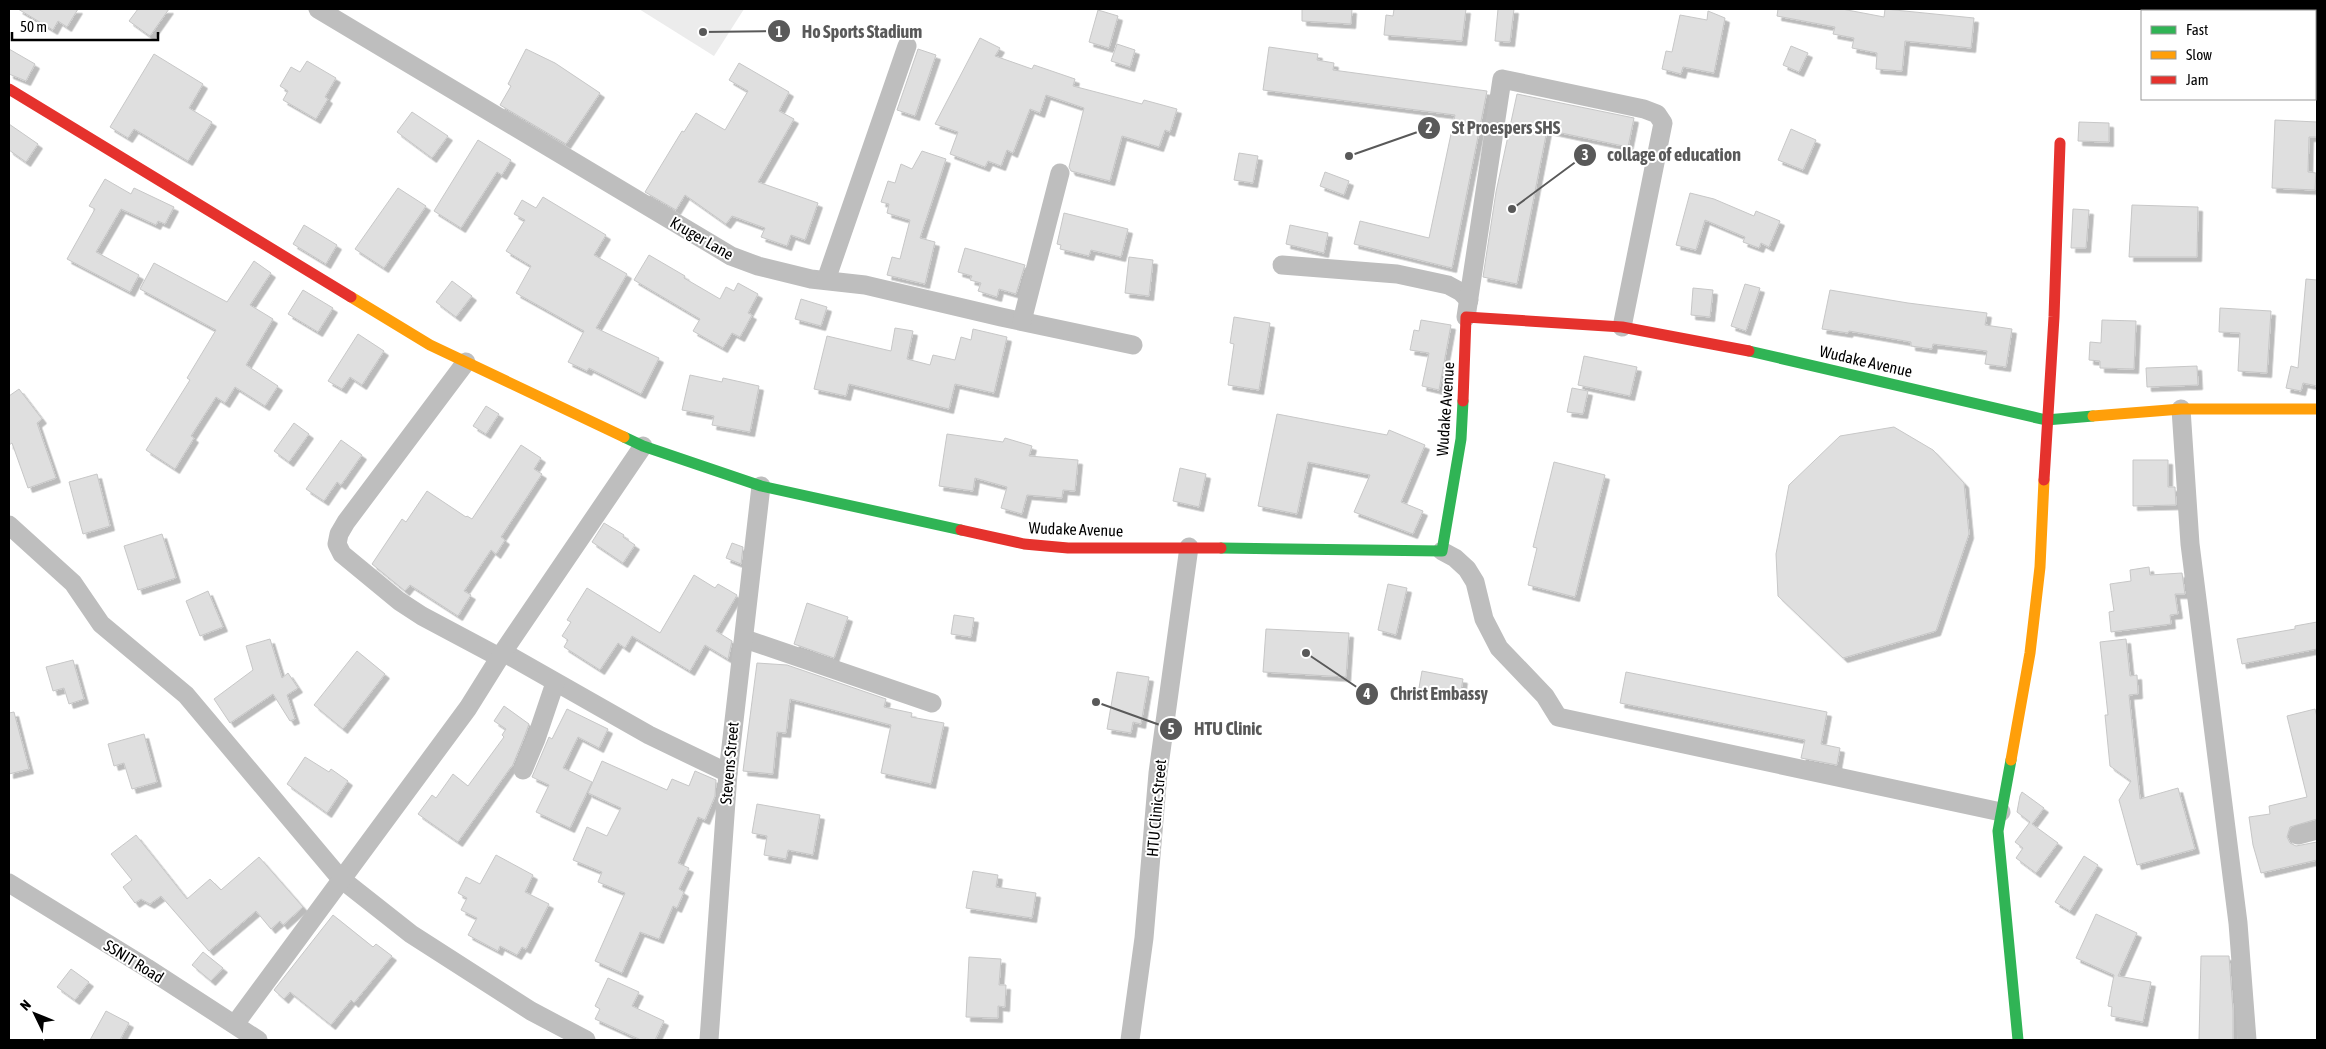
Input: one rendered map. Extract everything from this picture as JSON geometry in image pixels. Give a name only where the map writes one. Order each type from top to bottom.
[{"type":"street","name":"Kruger Lane","points":[[318,9],[731,256],[810,280],[865,285],[1133,345]]},
{"type":"street","points":[[826,280],[907,46]]},
{"type":"street","points":[[1468,308],[1502,79],[1644,109],[1657,114],[1663,122],[1622,327]]},
{"type":"street","name":"Wudake Avenue","points":[[9,89],[430,345],[643,446],[761,486],[1024,544],[1068,548],[1189,547],[1442,551],[1461,439],[1468,308],[1622,327],[1744,350],[2046,420],[2181,409],[2317,409]]},
{"type":"street","points":[[2018,1040],[1998,831],[2027,671],[2040,567],[2046,420],[2054,317],[2060,143]]},
{"type":"street","points":[[1022,321],[1060,173]]},
{"type":"street","points":[[1282,266],[1397,274],[1448,285],[1461,292],[1468,308]]},
{"type":"street","points":[[466,362],[346,522],[339,534],[337,544],[347,558],[399,601],[422,616],[501,654],[649,735],[728,773]]},
{"type":"street","points":[[2181,409],[2190,544],[2238,923],[2247,1040]]},
{"type":"street","points":[[235,1024],[340,878],[425,768],[468,708],[501,654],[643,446]]},
{"type":"street","name":"Stevens Street","points":[[709,1040],[733,718],[745,639],[761,486]]},
{"type":"street","points":[[9,525],[73,583],[101,624],[186,695],[340,878],[411,934],[532,1011],[586,1040]]},
{"type":"street","name":"HTU Clinic Street","points":[[1130,1040],[1144,938],[1158,773],[1189,547]]},
{"type":"street","points":[[1442,551],[1455,558],[1467,569],[1474,582],[1484,619],[1498,648],[1545,696],[1558,717],[2001,812]]},
{"type":"street","points":[[745,639],[932,703]]},
{"type":"street","points":[[523,770],[555,683]]},
{"type":"street","points":[[2298,835],[2317,830]]},
{"type":"street","name":"SSNIT Road","points":[[9,883],[258,1040]]},
{"type":"shaded area","points":[[639,9],[744,9],[714,56]]},
{"type":"building","points":[[18,9],[78,9],[67,27],[58,21],[53,30]]},
{"type":"building","points":[[138,9],[169,9],[150,36],[129,21]]},
{"type":"building","points":[[1302,9],[1352,9],[1351,24],[1302,21]]},
{"type":"building","points":[[1394,9],[1466,9],[1462,41],[1384,35],[1386,15],[1393,16]]},
{"type":"building","points":[[1498,9],[1514,9],[1510,42],[1495,41]]},
{"type":"building","points":[[1778,9],[1842,9],[1884,17],[1885,9],[1974,18],[1971,48],[1905,41],[1902,71],[1876,69],[1877,53],[1852,48],[1854,38],[1833,34],[1835,27],[1777,16]]},
{"type":"building","points":[[1098,10],[1118,16],[1109,48],[1089,42]]},
{"type":"building","points":[[1708,11],[1725,18],[1714,73],[1683,67],[1681,74],[1662,69],[1666,51],[1672,52],[1680,15],[1707,20]]},
{"type":"building","points":[[980,38],[1000,48],[995,56],[1032,69],[1034,65],[1075,79],[1073,86],[1142,104],[1144,100],[1177,109],[1170,132],[1165,130],[1159,147],[1122,136],[1110,181],[1071,171],[1069,167],[1084,108],[1046,95],[1040,113],[1030,109],[1013,153],[1007,150],[1001,166],[988,161],[985,167],[950,154],[958,132],[935,124]]},
{"type":"building","points":[[1117,44],[1135,50],[1130,67],[1111,61]]},
{"type":"building","points":[[1791,46],[1808,53],[1799,72],[1783,65]]},
{"type":"building","points":[[1269,47],[1318,54],[1317,60],[1334,63],[1333,70],[1487,91],[1452,268],[1354,244],[1360,221],[1429,238],[1455,115],[1263,90]]},
{"type":"building","points":[[9,49],[35,64],[26,81],[9,74]]},
{"type":"building","points":[[526,49],[555,63],[600,93],[566,144],[500,105],[511,86],[508,84]]},
{"type":"building","points":[[918,49],[936,55],[915,116],[897,110]]},
{"type":"building","points":[[154,54],[203,84],[189,108],[212,122],[188,161],[134,129],[128,138],[110,127]]},
{"type":"building","points":[[307,61],[336,78],[325,97],[328,99],[316,119],[283,100],[288,91],[280,86],[291,67],[300,72]]},
{"type":"building","points":[[739,63],[789,92],[779,111],[794,119],[758,182],[818,203],[805,240],[791,235],[787,246],[761,237],[765,228],[732,216],[726,224],[685,195],[676,210],[645,192],[682,131],[684,132],[696,113],[725,130],[748,91],[729,80]]},
{"type":"building","points":[[1517,94],[1634,118],[1628,147],[1547,130],[1517,284],[1483,277],[1496,192]]},
{"type":"building","points":[[412,112],[448,136],[432,158],[397,132]]},
{"type":"building","points":[[2275,120],[2317,122],[2317,137],[2309,137],[2308,172],[2316,173],[2315,190],[2272,188]]},
{"type":"building","points":[[2079,122],[2109,123],[2109,142],[2078,141]]},
{"type":"building","points":[[9,124],[38,144],[26,162],[9,150]]},
{"type":"building","points":[[1791,129],[1816,140],[1803,170],[1778,160]]},
{"type":"building","points":[[478,140],[511,160],[502,175],[497,172],[461,228],[434,211]]},
{"type":"building","points":[[922,151],[946,159],[920,238],[935,242],[925,284],[887,275],[892,257],[900,259],[910,220],[887,213],[889,204],[881,202],[888,181],[895,183],[901,164],[912,169]]},
{"type":"building","points":[[1239,153],[1258,156],[1253,183],[1234,180]]},
{"type":"building","points":[[1325,172],[1349,181],[1344,195],[1320,186]]},
{"type":"building","points":[[105,179],[131,194],[134,188],[174,207],[165,224],[158,221],[156,225],[121,209],[96,252],[139,275],[130,292],[67,259],[95,209],[89,206]]},
{"type":"building","points":[[398,188],[426,206],[384,268],[355,249]]},
{"type":"building","points":[[1690,193],[1714,199],[1754,216],[1756,211],[1780,221],[1769,247],[1761,243],[1759,248],[1743,242],[1745,237],[1705,220],[1696,250],[1676,245]]},
{"type":"building","points":[[543,197],[606,235],[594,255],[627,274],[596,328],[659,358],[641,394],[589,368],[587,371],[568,362],[584,331],[516,293],[531,266],[506,251],[525,220],[514,214],[522,200],[536,208]]},
{"type":"building","points":[[2132,205],[2198,207],[2197,257],[2129,257]]},
{"type":"building","points":[[2073,209],[2089,210],[2086,248],[2071,248]]},
{"type":"building","points":[[1064,213],[1128,229],[1121,257],[1091,250],[1089,256],[1060,249],[1061,245],[1057,244]]},
{"type":"building","points":[[304,225],[337,245],[326,264],[293,244]]},
{"type":"building","points":[[1290,225],[1328,233],[1324,253],[1286,244]]},
{"type":"building","points":[[965,248],[1025,265],[1016,294],[999,289],[997,297],[978,291],[981,283],[970,280],[972,276],[958,272]]},
{"type":"building","points":[[649,255],[720,299],[726,287],[734,291],[738,283],[758,294],[748,313],[752,315],[740,337],[732,333],[723,348],[693,331],[700,319],[634,280]]},
{"type":"building","points":[[1129,257],[1153,260],[1149,296],[1125,293]]},
{"type":"building","points":[[254,261],[271,273],[250,305],[273,319],[246,365],[278,386],[265,406],[235,387],[225,403],[216,397],[191,436],[194,438],[175,469],[146,450],[190,380],[187,378],[216,330],[140,289],[154,263],[227,302]]},
{"type":"building","points":[[2306,279],[2317,280],[2317,386],[2303,383],[2301,391],[2286,388],[2291,366],[2298,368]]},
{"type":"building","points":[[452,281],[472,296],[456,317],[436,302]]},
{"type":"building","points":[[1745,284],[1760,288],[1746,331],[1731,326]]},
{"type":"building","points":[[1693,288],[1713,290],[1710,317],[1691,315]]},
{"type":"building","points":[[303,290],[333,308],[318,332],[288,314]]},
{"type":"building","points":[[1830,290],[1908,303],[1987,313],[1985,325],[2012,329],[2006,367],[1985,364],[1987,351],[1933,344],[1932,349],[1911,346],[1911,342],[1849,331],[1848,333],[1822,329]]},
{"type":"building","points":[[801,299],[827,307],[821,326],[795,319]]},
{"type":"building","points":[[2220,308],[2271,311],[2267,373],[2238,371],[2240,333],[2219,332]]},
{"type":"building","points":[[1234,317],[1270,323],[1259,390],[1228,385],[1234,344],[1230,343]]},
{"type":"building","points":[[1421,320],[1451,325],[1439,390],[1422,386],[1429,353],[1410,350],[1414,330],[1419,331]]},
{"type":"building","points":[[2102,320],[2136,321],[2134,369],[2100,368],[2100,361],[2089,360],[2090,342],[2101,343]]},
{"type":"building","points":[[895,328],[913,331],[907,359],[930,365],[933,355],[955,360],[961,337],[971,340],[973,329],[1007,337],[994,393],[955,384],[949,409],[849,384],[846,396],[814,389],[827,336],[891,351]]},
{"type":"building","points":[[358,334],[384,351],[362,385],[350,377],[342,389],[328,381]]},
{"type":"building","points":[[1584,356],[1637,367],[1630,396],[1578,385]]},
{"type":"building","points":[[2197,366],[2198,385],[2147,387],[2146,368]]},
{"type":"building","points":[[690,375],[722,382],[723,378],[759,386],[750,432],[712,425],[714,416],[682,410]]},
{"type":"building","points":[[1572,388],[1588,391],[1583,414],[1567,412]]},
{"type":"building","points":[[19,389],[42,419],[37,423],[56,478],[28,488],[12,443],[9,445],[9,396]]},
{"type":"building","points":[[486,406],[499,414],[486,434],[473,426]]},
{"type":"building","points":[[1277,414],[1387,435],[1389,430],[1425,445],[1401,502],[1423,511],[1413,534],[1354,512],[1370,475],[1308,462],[1297,514],[1258,506]]},
{"type":"building","points":[[294,423],[309,434],[289,462],[274,451]]},
{"type":"building","points":[[1894,427],[1933,450],[1964,483],[1969,534],[1936,631],[1843,658],[1778,596],[1776,554],[1789,485],[1840,436]]},
{"type":"building","points":[[947,434],[1003,442],[1005,438],[1032,446],[1029,456],[1078,460],[1075,491],[1063,490],[1062,498],[1027,495],[1022,514],[1001,508],[1007,487],[975,478],[973,491],[939,486]]},
{"type":"building","points":[[341,440],[362,455],[341,485],[337,482],[324,501],[306,489]]},
{"type":"building","points":[[521,445],[541,458],[534,469],[542,474],[501,537],[505,540],[496,554],[491,550],[464,591],[471,595],[458,616],[410,585],[405,591],[372,564],[402,519],[406,522],[427,491],[472,519]]},
{"type":"building","points":[[2133,460],[2168,460],[2168,487],[2175,487],[2176,505],[2133,506]]},
{"type":"building","points":[[1554,462],[1605,475],[1575,597],[1528,585],[1537,548],[1533,547]]},
{"type":"building","points":[[1180,468],[1206,474],[1199,507],[1173,501]]},
{"type":"building","points":[[97,474],[110,526],[83,534],[69,482]]},
{"type":"building","points":[[604,523],[624,535],[623,537],[635,545],[623,563],[592,542]]},
{"type":"building","points":[[162,534],[176,578],[138,590],[124,546]]},
{"type":"building","points":[[732,543],[743,547],[741,564],[726,558]]},
{"type":"building","points":[[2149,567],[2150,575],[2182,573],[2185,594],[2175,594],[2178,614],[2170,615],[2171,624],[2111,632],[2109,612],[2114,611],[2110,584],[2131,581],[2130,570]]},
{"type":"building","points":[[694,575],[715,588],[718,584],[737,595],[716,631],[732,641],[728,659],[705,645],[690,671],[632,636],[625,648],[618,643],[600,670],[564,647],[568,640],[562,636],[571,622],[567,620],[587,588],[660,633]]},
{"type":"building","points":[[1388,584],[1407,588],[1396,635],[1378,630]]},
{"type":"building","points":[[208,591],[223,627],[200,636],[186,601]]},
{"type":"building","points":[[807,603],[848,617],[834,658],[794,644]]},
{"type":"building","points":[[954,615],[974,618],[971,637],[951,634]]},
{"type":"building","points":[[2317,622],[2317,649],[2242,664],[2237,639],[2295,629],[2295,626]]},
{"type":"building","points":[[1266,629],[1349,633],[1346,677],[1263,672]]},
{"type":"building","points":[[270,639],[282,678],[288,673],[298,688],[287,695],[295,719],[290,721],[273,694],[230,723],[214,699],[253,670],[246,646]]},
{"type":"building","points":[[2126,639],[2130,676],[2137,675],[2138,694],[2129,695],[2140,799],[2178,788],[2195,849],[2137,865],[2119,800],[2131,781],[2110,766],[2105,715],[2108,715],[2100,642]]},
{"type":"building","points":[[357,651],[385,674],[343,729],[314,705]]},
{"type":"building","points":[[73,660],[84,699],[69,704],[64,688],[53,691],[46,667]]},
{"type":"building","points":[[757,663],[787,665],[886,699],[884,707],[912,713],[911,717],[944,723],[931,784],[881,773],[891,725],[790,699],[786,733],[777,732],[773,774],[743,771]]},
{"type":"building","points":[[1422,671],[1463,679],[1460,696],[1419,688]]},
{"type":"building","points":[[1117,672],[1149,677],[1141,724],[1133,722],[1131,733],[1107,729]]},
{"type":"building","points":[[1626,672],[1827,712],[1821,744],[1840,748],[1837,765],[1801,758],[1805,740],[1620,703]]},
{"type":"building","points":[[504,706],[529,724],[512,767],[458,842],[418,814],[432,795],[436,798],[453,774],[468,786],[504,737],[502,735],[506,729],[494,721]]},
{"type":"building","points":[[567,709],[608,729],[599,748],[578,737],[563,768],[592,782],[570,828],[536,812],[549,785],[532,777],[549,737],[552,739]]},
{"type":"building","points":[[2315,709],[2317,717],[2317,819],[2290,827],[2287,837],[2290,843],[2296,846],[2317,842],[2317,860],[2261,873],[2253,845],[2249,817],[2270,814],[2269,806],[2307,797],[2287,716]]},
{"type":"building","points":[[14,712],[29,769],[9,774],[9,713]]},
{"type":"building","points":[[144,734],[157,782],[132,789],[124,763],[114,766],[108,744]]},
{"type":"building","points":[[305,757],[329,772],[331,769],[348,781],[327,813],[287,784]]},
{"type":"building","points":[[602,761],[667,790],[672,779],[689,786],[695,771],[716,780],[715,796],[705,820],[698,817],[678,863],[689,868],[679,889],[684,892],[677,908],[673,906],[659,939],[640,932],[622,973],[595,961],[625,893],[598,882],[602,872],[573,860],[587,827],[607,836],[621,808],[588,793]]},
{"type":"building","points":[[2022,792],[2044,808],[2032,824],[2058,843],[2036,873],[2016,858],[2023,848],[2015,842],[2030,822],[2017,812]]},
{"type":"building","points":[[757,804],[820,815],[813,855],[788,850],[786,859],[764,855],[767,836],[752,833]]},
{"type":"building","points":[[136,835],[187,899],[210,879],[221,890],[259,857],[303,907],[283,925],[280,921],[271,929],[256,911],[209,951],[161,896],[150,904],[141,899],[135,903],[123,887],[132,880],[111,854]]},
{"type":"building","points":[[496,855],[533,875],[525,892],[549,904],[526,949],[522,947],[517,955],[500,946],[498,951],[468,935],[477,918],[461,910],[467,898],[458,893],[466,877],[480,884]]},
{"type":"building","points":[[2084,856],[2098,865],[2070,911],[2055,902]]},
{"type":"building","points":[[973,871],[998,875],[996,887],[1036,893],[1032,918],[966,908]]},
{"type":"building","points":[[2096,914],[2137,933],[2118,976],[2151,982],[2143,1022],[2111,1016],[2112,1007],[2108,1006],[2114,975],[2076,958]]},
{"type":"building","points":[[333,915],[373,947],[376,944],[392,956],[354,1003],[351,1000],[331,1025],[290,992],[284,999],[274,990]]},
{"type":"building","points":[[203,952],[223,968],[211,981],[192,965]]},
{"type":"building","points":[[2201,956],[2229,956],[2233,1040],[2199,1040]]},
{"type":"building","points":[[969,957],[1001,959],[999,985],[1006,985],[1005,1007],[998,1006],[998,1018],[966,1017]]},
{"type":"building","points":[[71,969],[89,982],[75,1000],[57,987]]},
{"type":"building","points":[[608,978],[639,992],[632,1006],[664,1021],[655,1040],[641,1040],[595,1019],[600,1009],[595,1006]]},
{"type":"building","points":[[106,1011],[129,1023],[120,1040],[90,1040]]},
{"type":"traffic: fast","points":[[1749,351],[2046,420],[2093,416]]},
{"type":"traffic: fast","points":[[1221,548],[1442,551],[1461,439],[1463,401]]},
{"type":"traffic: fast","points":[[624,437],[643,446],[761,486],[961,530]]},
{"type":"traffic: fast","points":[[2011,760],[1998,831],[2018,1040]]},
{"type":"traffic: slow","points":[[351,297],[430,345],[624,437]]},
{"type":"traffic: slow","points":[[2093,416],[2181,409],[2317,409]]},
{"type":"traffic: slow","points":[[2011,760],[2030,653],[2040,567],[2044,480]]},
{"type":"traffic: jam","points":[[9,89],[351,297]]},
{"type":"traffic: jam","points":[[2044,480],[2054,317],[2060,143]]},
{"type":"traffic: jam","points":[[1463,401],[1466,317],[1622,327],[1749,351]]},
{"type":"traffic: jam","points":[[961,530],[1024,544],[1068,548],[1221,548]]},
{"type":"place","name":"Ho Sports Stadium","points":[[703,32]]},
{"type":"place","name":"St Proespers SHS","points":[[1349,156]]},
{"type":"place","name":"collage of education","points":[[1512,209]]},
{"type":"place","name":"Christ Embassy","points":[[1306,653]]},
{"type":"place","name":"HTU Clinic","points":[[1096,702]]}]
